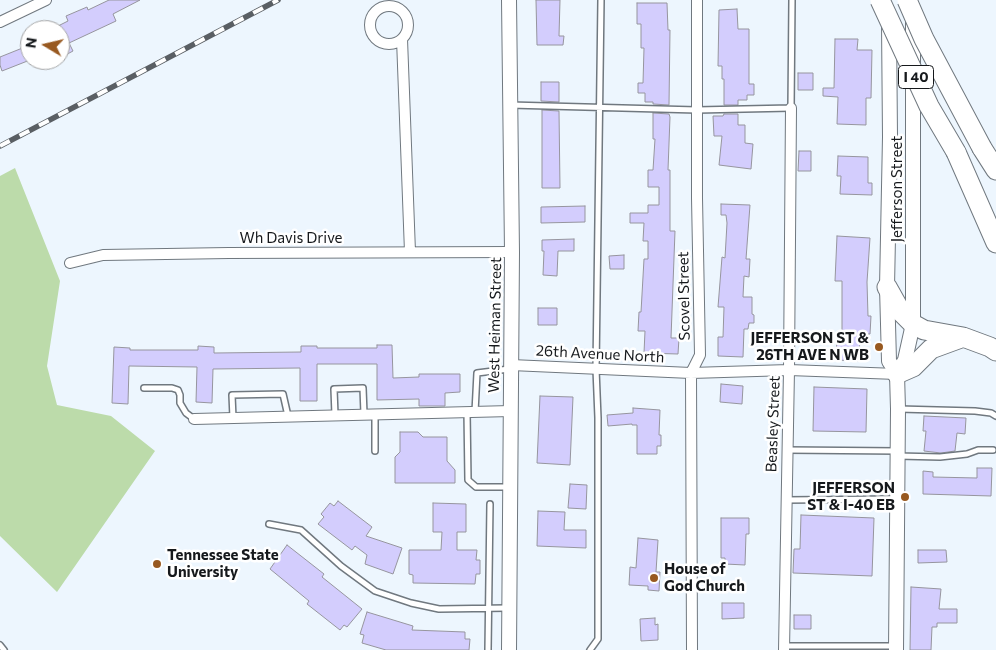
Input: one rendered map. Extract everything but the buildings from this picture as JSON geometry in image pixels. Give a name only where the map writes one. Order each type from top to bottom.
[{"type":"highway","name":"I 40","points":[[880,0],[929,106],[966,172],[996,220]]},
{"type":"highway","name":"I 40","points":[[907,0],[924,39],[982,148],[996,170]]},
{"type":"highway","points":[[966,172],[996,243]]},
{"type":"highway","points":[[887,288],[901,312],[913,324],[924,330],[962,337],[996,351]]},
{"type":"highway","points":[[897,374],[913,366],[931,349],[962,337]]},
{"type":"main road","name":"West Heiman Street","points":[[509,0],[512,252],[510,650]]},
{"type":"main road","name":"Jefferson Street","points":[[889,0],[890,137],[887,288],[889,361],[897,374],[898,409],[896,648]]},
{"type":"main road","name":"Jefferson Street","points":[[897,374],[905,360],[913,324],[913,0]]},
{"type":"street","points":[[0,22],[46,0]]},
{"type":"street","name":"Scovel Street","points":[[692,650],[692,372],[700,355],[697,0]]},
{"type":"street","points":[[402,39],[410,252]]},
{"type":"street","name":"Beasley Street","points":[[784,648],[791,108]]},
{"type":"street","name":"Wh Davis Drive","points":[[70,264],[103,256],[229,253],[512,252]]},
{"type":"street","name":"26th Avenue North","points":[[511,367],[692,372],[789,370],[897,374]]},
{"type":"street","points":[[194,419],[511,411]]},
{"type":"lane","points":[[590,650],[598,640],[598,418],[596,369],[601,0]]},
{"type":"lane","points":[[510,105],[697,110],[791,108],[792,0]]},
{"type":"lane","points":[[510,487],[476,486],[468,480],[471,412],[477,373],[511,367]]},
{"type":"lane","points":[[144,388],[172,388],[178,390],[183,408],[194,419]]},
{"type":"lane","points":[[335,416],[334,389],[363,388],[375,452]]},
{"type":"lane","points":[[233,418],[232,395],[283,394],[288,417]]},
{"type":"lane","points":[[898,409],[975,411],[991,413],[996,416]]},
{"type":"lane","points":[[787,450],[940,457],[967,454],[978,450],[993,450]]},
{"type":"lane","points":[[786,500],[897,500]]},
{"type":"lane","points":[[488,650],[490,504]]},
{"type":"lane","points":[[269,524],[301,530],[341,566],[375,591],[411,603],[439,609],[510,608]]},
{"type":"lane","points":[[0,645],[4,650]]},
{"type":"lane","points":[[784,648],[896,648]]},
{"type":"green space","points":[[15,168],[60,281],[47,366],[57,405],[111,416],[155,451],[57,592],[0,536],[0,176]]},
{"type":"railway","points":[[0,146],[278,0]]},
{"type":"place","name":"JEFFERSON ST & 26TH AVE N WB","points":[[879,347]]},
{"type":"place","name":"JEFFERSON ST & I-40 EB","points":[[905,497]]},
{"type":"place","name":"Tennessee State University","points":[[157,564]]},
{"type":"place","name":"House of God Church","points":[[654,578]]}]
